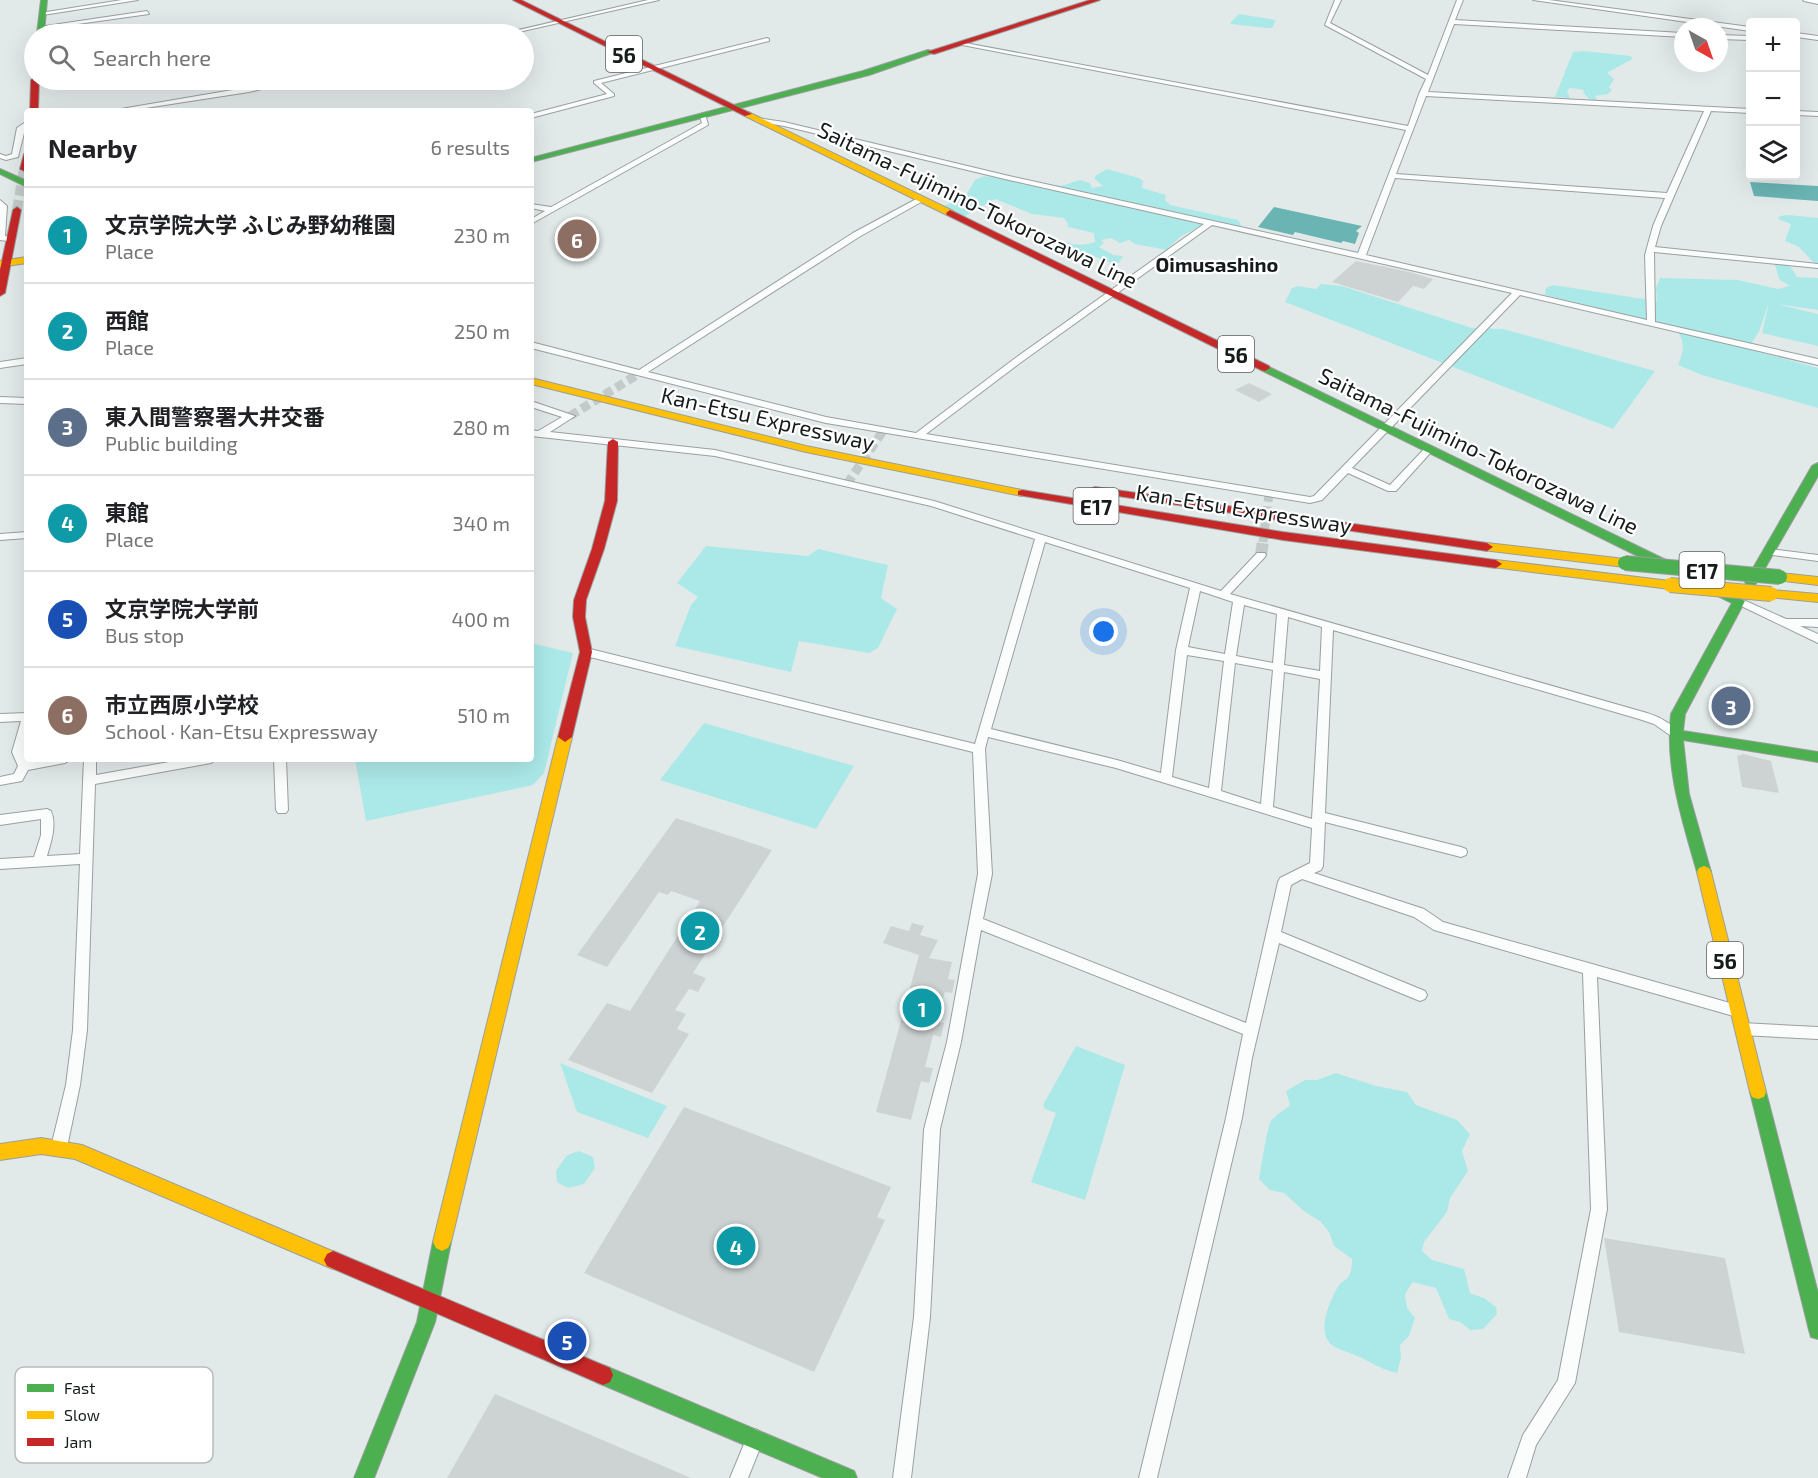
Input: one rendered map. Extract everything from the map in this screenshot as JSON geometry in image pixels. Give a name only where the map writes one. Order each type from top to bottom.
[{"type":"main road","name":"Saitama-Fujimino-Tokorozawa Line","points":[[518,0],[756,120],[1739,601]]},
{"type":"main road","points":[[534,159],[703,117],[960,45],[1096,0]]},
{"type":"main road","points":[[34,108],[35,90]]},
{"type":"main road","points":[[0,171],[24,183]]},
{"type":"main road","points":[[0,293],[4,263],[11,240],[12,198]]},
{"type":"main road","points":[[4,263],[24,260]]},
{"type":"main road","name":"Kan-Etsu Expressway","points":[[577,378],[780,428]]},
{"type":"main road","name":"Kan-Etsu Expressway","points":[[534,382],[758,438],[898,469],[1095,506],[1392,552],[1670,585],[1818,598]]},
{"type":"main road","points":[[364,1478],[426,1322],[436,1267],[586,652],[579,617],[580,600],[598,549],[610,501],[613,442]]},
{"type":"main road","points":[[1739,601],[1818,467]]},
{"type":"main road","name":"Kan-Etsu Expressway","points":[[1084,488],[1315,524],[1625,563],[1818,581]]},
{"type":"main road","name":"56","points":[[1739,601],[1678,714],[1674,734],[1676,762],[1818,1330]]},
{"type":"main road","points":[[1674,734],[1818,757]]},
{"type":"main road","points":[[0,1152],[41,1146],[76,1151],[848,1478]]},
{"type":"street","points":[[43,19],[135,0]]},
{"type":"street","points":[[534,28],[656,0]]},
{"type":"street","points":[[1338,0],[1327,24],[1350,39],[1428,78]]},
{"type":"street","points":[[1361,256],[1460,0]]},
{"type":"street","points":[[1536,0],[1746,28]]},
{"type":"street","points":[[1806,0],[1818,2]]},
{"type":"street","points":[[43,19],[147,13]]},
{"type":"street","points":[[1451,22],[1674,34]]},
{"type":"street","points":[[1800,36],[1818,40]]},
{"type":"street","points":[[1728,37],[1746,38]]},
{"type":"street","points":[[534,115],[612,95],[596,82],[767,40]]},
{"type":"street","points":[[1800,40],[1818,40]]},
{"type":"street","points":[[960,45],[1409,128]]},
{"type":"street","points":[[132,108],[249,90]]},
{"type":"street","points":[[1422,94],[1746,111]]},
{"type":"street","points":[[1651,324],[1650,249],[1657,226],[1708,109]]},
{"type":"street","points":[[1800,113],[1818,114]]},
{"type":"street","points":[[534,220],[706,124],[703,117]]},
{"type":"street","points":[[756,120],[784,124],[1009,178],[1361,256],[1818,362]]},
{"type":"street","points":[[0,156],[6,158],[15,155],[21,128],[24,126]]},
{"type":"street","points":[[1392,176],[1671,196]]},
{"type":"street","points":[[640,373],[856,235],[920,200]]},
{"type":"street","points":[[534,207],[553,210]]},
{"type":"street","points":[[918,436],[1211,222]]},
{"type":"street","points":[[1650,249],[1818,266]]},
{"type":"street","points":[[534,346],[826,420],[1310,500],[1318,498],[1518,292]]},
{"type":"street","points":[[0,365],[24,361]]},
{"type":"street","points":[[0,400],[24,401]]},
{"type":"street","points":[[534,405],[570,416],[536,433]]},
{"type":"street","points":[[536,433],[715,453],[934,504],[1223,595],[1643,716],[1658,721],[1674,734]]},
{"type":"street","points":[[1346,469],[1392,489],[1430,449]]},
{"type":"street","points":[[0,537],[24,536]]},
{"type":"street","points":[[902,1478],[922,1322],[932,1129],[954,1042],[985,874],[980,749],[1041,538]]},
{"type":"street","points":[[1769,552],[1818,558]]},
{"type":"street","points":[[1223,595],[1261,555]]},
{"type":"street","points":[[1166,779],[1182,650],[1196,586]]},
{"type":"street","points":[[1215,794],[1239,599]]},
{"type":"street","points":[[1739,601],[1818,639]]},
{"type":"street","points":[[1267,810],[1283,612]]},
{"type":"street","points":[[1783,621],[1818,623]]},
{"type":"street","points":[[1148,1478],[1232,1129],[1251,1031],[1285,882],[1316,866],[1328,626]]},
{"type":"street","points":[[1182,650],[1326,676]]},
{"type":"street","points":[[586,652],[980,749]]},
{"type":"street","points":[[0,718],[24,719]]},
{"type":"street","points":[[0,781],[18,778],[24,766],[18,752],[24,730]]},
{"type":"street","points":[[984,732],[1117,764],[1267,810],[1461,852]]},
{"type":"street","points":[[24,766],[47,762]]},
{"type":"street","points":[[59,1147],[73,1085],[80,1030],[90,762]]},
{"type":"street","points":[[90,780],[186,762]]},
{"type":"street","points":[[280,762],[282,810]]},
{"type":"street","points":[[0,820],[47,814],[47,835],[39,861]]},
{"type":"street","points":[[0,864],[87,859]]},
{"type":"street","points":[[1302,874],[1419,913],[1439,926],[1737,1011]]},
{"type":"street","points":[[976,922],[1251,1031]]},
{"type":"street","points":[[1274,935],[1420,995]]},
{"type":"street","points":[[1517,1478],[1529,1441],[1566,1383],[1599,1209],[1590,968]]},
{"type":"street","points":[[1742,1029],[1818,1033]]},
{"type":"street","points":[[739,1478],[755,1438]]},
{"type":"shaded area","points":[[1239,14],[1276,20],[1272,28],[1231,24]]},
{"type":"shaded area","points":[[1573,52],[1631,56],[1632,59],[1607,73],[1614,79],[1609,87],[1612,90],[1608,94],[1595,96],[1598,101],[1589,99],[1583,92],[1584,90],[1570,88],[1567,91],[1570,98],[1555,97]]},
{"type":"shaded area","points":[[1107,169],[1139,178],[1143,181],[1142,188],[1166,195],[1165,200],[1170,205],[1238,220],[1242,227],[1234,229],[1202,225],[1180,237],[1166,250],[1135,244],[1129,240],[1120,243],[1111,238],[1101,240],[1104,243],[1099,247],[1113,255],[1123,256],[1119,263],[1114,264],[1093,256],[1070,253],[1057,243],[1048,241],[1046,237],[1051,235],[1072,244],[1083,245],[1095,242],[1094,233],[1068,227],[1064,218],[1032,214],[995,199],[965,216],[942,207],[966,195],[975,180],[984,176],[1061,186],[1080,180],[1090,183],[1092,188],[1103,186],[1095,179],[1095,176]]},
{"type":"shaded area","points":[[1750,182],[1818,186],[1818,201],[1754,196]]},
{"type":"shaded area","points":[[1274,207],[1362,226],[1356,231],[1359,233],[1355,244],[1295,232],[1293,235],[1258,227]]},
{"type":"shaded area","points":[[1780,216],[1818,218],[1818,267],[1799,247],[1785,241],[1791,224],[1778,219]]},
{"type":"shaded area","points":[[1777,263],[1790,267],[1797,277],[1818,278],[1818,310],[1777,304],[1818,314],[1818,346],[1762,333],[1769,302],[1759,332],[1752,342],[1756,351],[1818,368],[1818,408],[1702,375],[1678,365],[1683,344],[1673,326],[1545,295],[1546,288],[1553,285],[1657,301],[1656,288],[1660,278],[1738,280],[1778,289],[1790,286],[1779,279],[1775,265]]},
{"type":"shaded area","points":[[1321,284],[1342,286],[1472,328],[1503,329],[1655,371],[1613,429],[1285,302],[1292,288],[1298,286],[1316,289]]},
{"type":"shaded area","points":[[706,546],[808,556],[818,549],[888,565],[881,598],[897,609],[878,648],[869,653],[799,641],[791,672],[675,646],[691,605],[698,597],[677,583]]},
{"type":"shaded area","points":[[534,644],[573,653],[544,773],[533,785],[366,821],[356,762],[534,762]]},
{"type":"shaded area","points":[[704,723],[854,766],[816,829],[660,780]]},
{"type":"shaded area","points":[[1076,1046],[1125,1065],[1085,1200],[1031,1182],[1056,1113],[1045,1109],[1043,1105]]},
{"type":"shaded area","points":[[560,1063],[667,1106],[648,1138],[577,1112]]},
{"type":"shaded area","points":[[1336,1073],[1376,1086],[1407,1092],[1416,1105],[1457,1120],[1470,1134],[1462,1151],[1468,1171],[1450,1198],[1447,1212],[1424,1242],[1422,1251],[1432,1260],[1464,1269],[1470,1293],[1484,1298],[1496,1307],[1497,1314],[1483,1329],[1470,1330],[1460,1322],[1449,1319],[1436,1288],[1413,1282],[1405,1294],[1407,1308],[1415,1318],[1409,1336],[1400,1345],[1401,1358],[1397,1373],[1333,1346],[1328,1341],[1324,1327],[1327,1311],[1336,1290],[1349,1276],[1352,1259],[1334,1246],[1329,1232],[1320,1221],[1305,1212],[1284,1193],[1270,1190],[1259,1179],[1269,1125],[1290,1105],[1286,1091],[1305,1080],[1317,1080]]},
{"type":"shaded area","points":[[579,1151],[593,1157],[595,1168],[584,1184],[568,1188],[557,1182],[556,1171],[567,1155]]},
{"type":"building","points":[[1356,261],[1433,279],[1424,289],[1413,286],[1398,302],[1332,282]]},
{"type":"building","points":[[1249,383],[1272,394],[1259,402],[1235,390]]},
{"type":"building","points":[[1743,754],[1771,761],[1779,793],[1742,787],[1737,756]]},
{"type":"building","points":[[676,818],[772,850],[693,973],[706,978],[698,992],[689,989],[675,1010],[686,1014],[677,1029],[689,1034],[652,1093],[568,1060],[607,1003],[630,1011],[700,901],[671,891],[668,895],[659,892],[607,967],[577,955]]},
{"type":"building","points":[[912,923],[924,926],[920,935],[938,940],[929,958],[952,962],[948,979],[955,980],[952,993],[945,992],[936,1022],[944,1023],[941,1037],[933,1035],[925,1067],[933,1068],[929,1083],[921,1081],[911,1120],[876,1112],[919,955],[883,943],[891,926],[909,931]]},
{"type":"building","points":[[684,1107],[891,1187],[877,1217],[885,1220],[814,1372],[584,1273]]},
{"type":"building","points":[[1604,1238],[1725,1258],[1745,1354],[1619,1332]]},
{"type":"building","points":[[495,1394],[691,1478],[447,1478]]},
{"type":"tunnel","points":[[17,210],[24,169]]},
{"type":"tunnel","points":[[570,416],[640,373]]},
{"type":"tunnel","points":[[847,484],[883,431]]},
{"type":"tunnel","points":[[1263,542],[1269,494]]},
{"type":"tunnel","points":[[1261,555],[1263,541]]},
{"type":"traffic: fast","points":[[42,24],[44,0]]},
{"type":"traffic: fast","points":[[534,159],[866,73],[931,52]]},
{"type":"traffic: fast","points":[[0,171],[24,183]]},
{"type":"traffic: fast","points":[[1265,368],[1666,565]]},
{"type":"traffic: fast","points":[[1751,582],[1818,466]]},
{"type":"traffic: fast","points":[[1625,563],[1780,577]]},
{"type":"traffic: fast","points":[[1704,872],[1682,794],[1676,753],[1676,733],[1678,714],[1739,601],[1716,590]]},
{"type":"traffic: fast","points":[[1674,734],[1818,757]]},
{"type":"traffic: fast","points":[[1758,1092],[1818,1330]]},
{"type":"traffic: fast","points":[[364,1478],[426,1322],[442,1242]]},
{"type":"traffic: fast","points":[[603,1375],[847,1478]]},
{"type":"traffic: slow","points":[[748,114],[950,213]]},
{"type":"traffic: slow","points":[[0,264],[24,260]]},
{"type":"traffic: slow","points":[[534,382],[806,449],[1022,493]]},
{"type":"traffic: slow","points":[[1487,547],[1625,563]]},
{"type":"traffic: slow","points":[[1496,564],[1670,585]]},
{"type":"traffic: slow","points":[[1780,577],[1818,581]]},
{"type":"traffic: slow","points":[[1670,585],[1771,594]]},
{"type":"traffic: slow","points":[[1771,594],[1818,598]]},
{"type":"traffic: slow","points":[[442,1242],[565,737]]},
{"type":"traffic: slow","points":[[1704,872],[1758,1092]]},
{"type":"traffic: slow","points":[[0,1152],[41,1146],[76,1151],[333,1260]]},
{"type":"traffic: jam","points":[[516,0],[748,114]]},
{"type":"traffic: jam","points":[[931,52],[1097,0]]},
{"type":"traffic: jam","points":[[34,108],[35,90]]},
{"type":"traffic: jam","points":[[0,293],[17,210]]},
{"type":"traffic: jam","points":[[950,213],[1265,368]]},
{"type":"traffic: jam","points":[[565,737],[586,652],[579,617],[580,600],[598,549],[611,501],[613,442]]},
{"type":"traffic: jam","points":[[1095,490],[1487,547]]},
{"type":"traffic: jam","points":[[1022,493],[1283,536],[1496,564]]},
{"type":"traffic: jam","points":[[333,1260],[603,1375]]},
{"type":"place","name":"市立西原小学校","points":[[577,239]]},
{"type":"place","name":"東入間警察署大井交番","points":[[1731,706]]},
{"type":"place","name":"西館","points":[[700,931]]},
{"type":"place","name":"文京学院大学 ふじみ野幼稚園","points":[[922,1008]]},
{"type":"place","name":"東館","points":[[736,1246]]},
{"type":"place","name":"文京学院大学前","points":[[567,1341]]},
{"type":"district","name":"Oimusashino","points":[[1217,264]]}]
